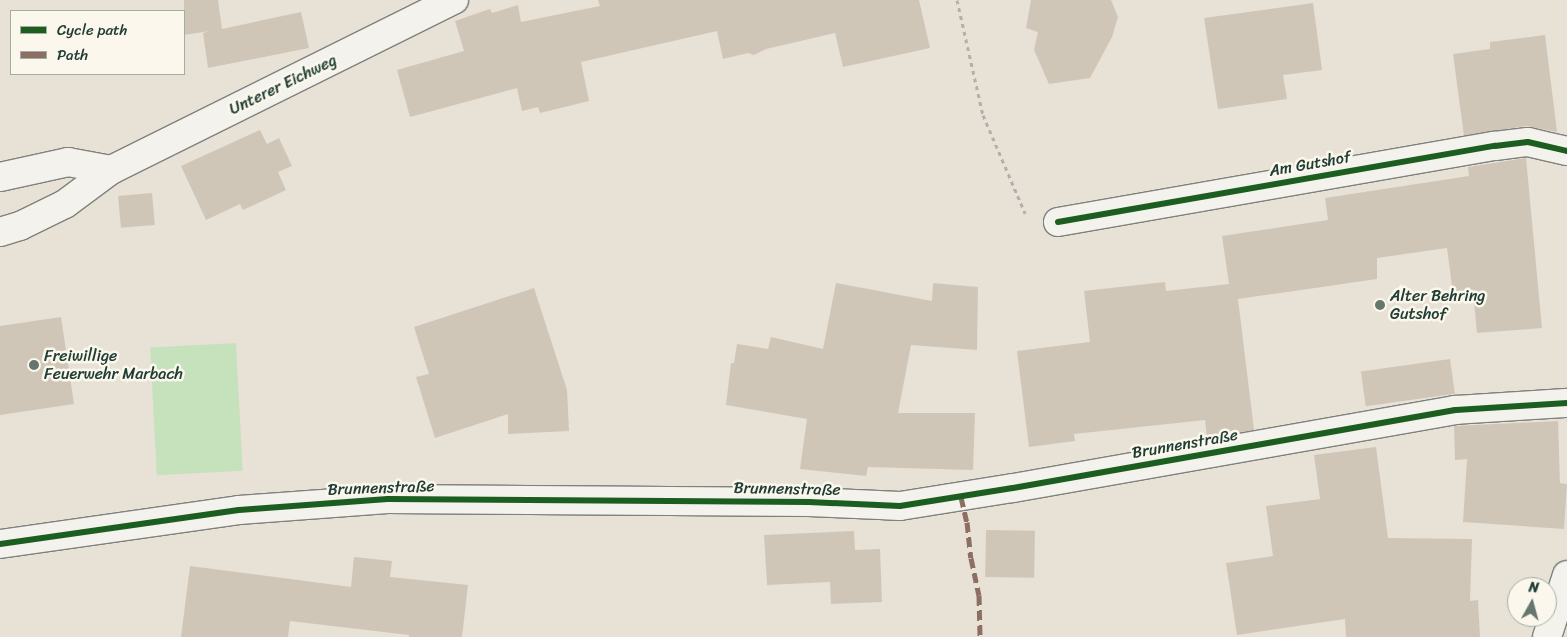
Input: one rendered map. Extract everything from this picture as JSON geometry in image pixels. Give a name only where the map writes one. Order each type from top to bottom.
[{"type":"street","name":"Unterer Eichweg","points":[[0,232],[20,226],[65,204],[111,170],[454,0]]},
{"type":"street","name":"Am Gutshof","points":[[1058,222],[1495,146],[1528,142],[1567,151]]},
{"type":"street","points":[[0,176],[68,162],[111,170]]},
{"type":"street","name":"Brunnenstraße","points":[[0,544],[239,510],[388,499],[809,502],[900,506],[1023,487],[1455,410],[1567,403]]},
{"type":"street","points":[[1548,637],[1567,575]]},
{"type":"path","points":[[957,0],[983,115],[1026,214],[1058,222]]},
{"type":"green space","points":[[236,343],[243,471],[157,475],[150,348]]},
{"type":"building","points":[[184,0],[218,0],[222,29],[301,12],[309,48],[208,68],[203,33],[210,31],[185,35]]},
{"type":"building","points":[[598,0],[919,0],[930,48],[843,67],[835,33],[766,49],[754,55],[748,53],[723,59],[717,31],[581,62],[589,101],[540,113],[538,107],[522,111],[517,88],[410,117],[397,70],[464,51],[455,21],[490,9],[492,13],[518,5],[521,22],[600,6]]},
{"type":"building","points":[[1031,0],[1111,0],[1118,17],[1112,37],[1090,78],[1049,84],[1034,50],[1038,32],[1026,28]]},
{"type":"building","points":[[1313,3],[1322,70],[1283,75],[1287,99],[1218,109],[1204,18]]},
{"type":"building","points":[[1545,35],[1557,132],[1526,126],[1464,136],[1453,54],[1490,49],[1490,42]]},
{"type":"building","points":[[260,130],[267,144],[279,138],[292,166],[278,172],[286,190],[243,210],[240,204],[206,220],[181,166]]},
{"type":"building","points":[[1526,158],[1542,328],[1477,333],[1473,291],[1453,293],[1447,248],[1377,258],[1377,279],[1238,299],[1254,430],[1207,438],[1205,420],[1074,434],[1075,441],[1029,447],[1017,351],[1090,342],[1084,291],[1165,282],[1166,291],[1229,284],[1222,236],[1328,220],[1325,198],[1469,176],[1468,167]]},
{"type":"building","points":[[152,193],[155,225],[121,228],[118,196]]},
{"type":"building","points":[[836,283],[932,301],[933,283],[978,287],[977,350],[911,345],[898,413],[975,413],[973,470],[868,467],[866,476],[800,469],[807,419],[726,405],[731,363],[734,363],[737,344],[768,349],[771,337],[823,349]]},
{"type":"building","points":[[534,288],[567,390],[569,431],[508,434],[508,414],[435,438],[416,377],[429,374],[414,327]]},
{"type":"building","name":"Freiwillige Feuerwehr Marbach","points":[[61,317],[74,404],[0,415],[0,326]]},
{"type":"building","points":[[1450,359],[1455,394],[1366,406],[1361,372]]},
{"type":"building","points":[[1558,421],[1560,483],[1567,484],[1564,529],[1463,522],[1467,459],[1455,460],[1454,426]]},
{"type":"building","points":[[1376,447],[1388,538],[1472,539],[1470,601],[1478,600],[1480,637],[1346,637],[1345,619],[1237,635],[1226,563],[1273,556],[1266,506],[1320,499],[1314,455]]},
{"type":"building","points":[[986,530],[1035,531],[1034,578],[985,577]]},
{"type":"building","points":[[854,531],[855,550],[880,549],[882,602],[831,604],[830,582],[767,585],[764,535]]},
{"type":"building","points":[[354,557],[392,561],[390,577],[468,585],[462,637],[409,637],[409,635],[290,621],[288,637],[181,637],[190,566],[351,587]]},
{"type":"marked path","points":[[961,497],[979,595],[980,637]]},
{"type":"cycle path","points":[[1058,222],[1495,146],[1528,142],[1567,151]]},
{"type":"cycle path","points":[[0,544],[239,510],[388,499],[809,502],[900,506],[1013,488],[1455,410],[1567,403]]},
{"type":"place","name":"Alter Behring Gutshof","points":[[1380,305]]},
{"type":"place","name":"Freiwillige Feuerwehr Marbach","points":[[34,365]]}]
